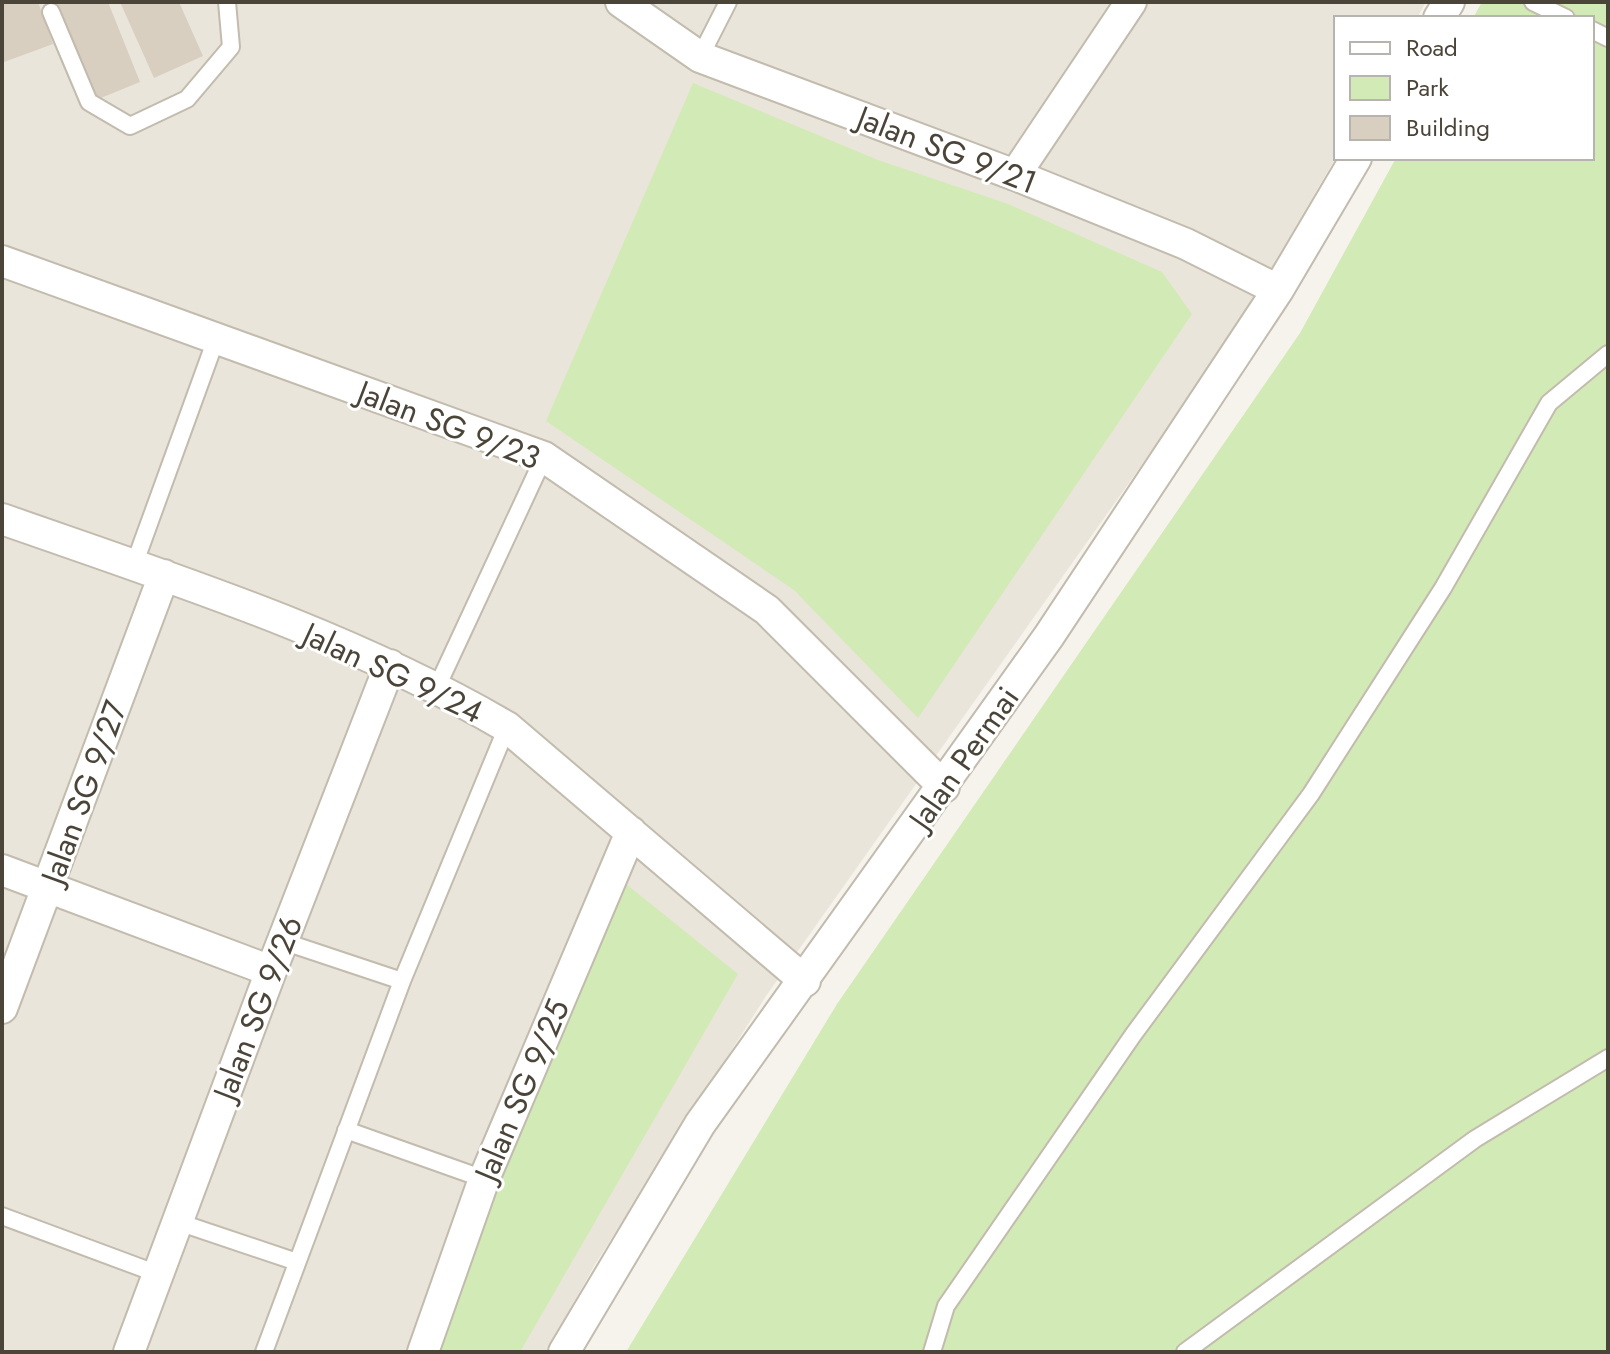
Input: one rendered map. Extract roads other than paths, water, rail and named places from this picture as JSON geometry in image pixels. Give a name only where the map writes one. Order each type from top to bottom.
[{"type":"street","name":"Jalan SG 9/21","points":[[621,2],[700,57],[1015,175],[1186,244],[1278,290]]},
{"type":"street","points":[[1015,175],[1131,2]]},
{"type":"street","name":"Jalan Permai","points":[[564,1352],[700,1124],[944,787],[1278,290],[1355,160]]},
{"type":"street","name":"Jalan SG 9/23","points":[[2,261],[544,457],[767,610],[944,787]]},
{"type":"street","name":"Jalan SG 9/24","points":[[2,519],[164,575],[390,665],[437,687],[507,727],[805,981]]},
{"type":"street","name":"Jalan SG 9/27","points":[[2,1008],[164,575]]},
{"type":"street","name":"Jalan SG 9/26","points":[[129,1352],[282,941],[390,665]]},
{"type":"street","name":"Jalan SG 9/25","points":[[423,1352],[484,1179],[631,832]]},
{"type":"street","points":[[2,870],[271,971]]},
{"type":"lane","points":[[51,12],[89,102],[130,126],[187,99],[231,47],[227,2]]},
{"type":"lane","points":[[700,57],[728,2]]},
{"type":"lane","points":[[1533,2],[1562,16]]},
{"type":"lane","points":[[134,565],[216,339]]},
{"type":"lane","points":[[932,1352],[946,1306],[1133,1035],[1311,794],[1443,588],[1549,403],[1608,354]]},
{"type":"lane","points":[[437,687],[544,457]]},
{"type":"lane","points":[[264,1352],[402,981],[507,727]]},
{"type":"lane","points":[[282,941],[402,981]]},
{"type":"lane","points":[[1185,1352],[1475,1139],[1608,1058]]},
{"type":"lane","points":[[346,1130],[484,1179]]},
{"type":"lane","points":[[2,1216],[158,1274]]},
{"type":"lane","points":[[178,1222],[297,1262]]}]
